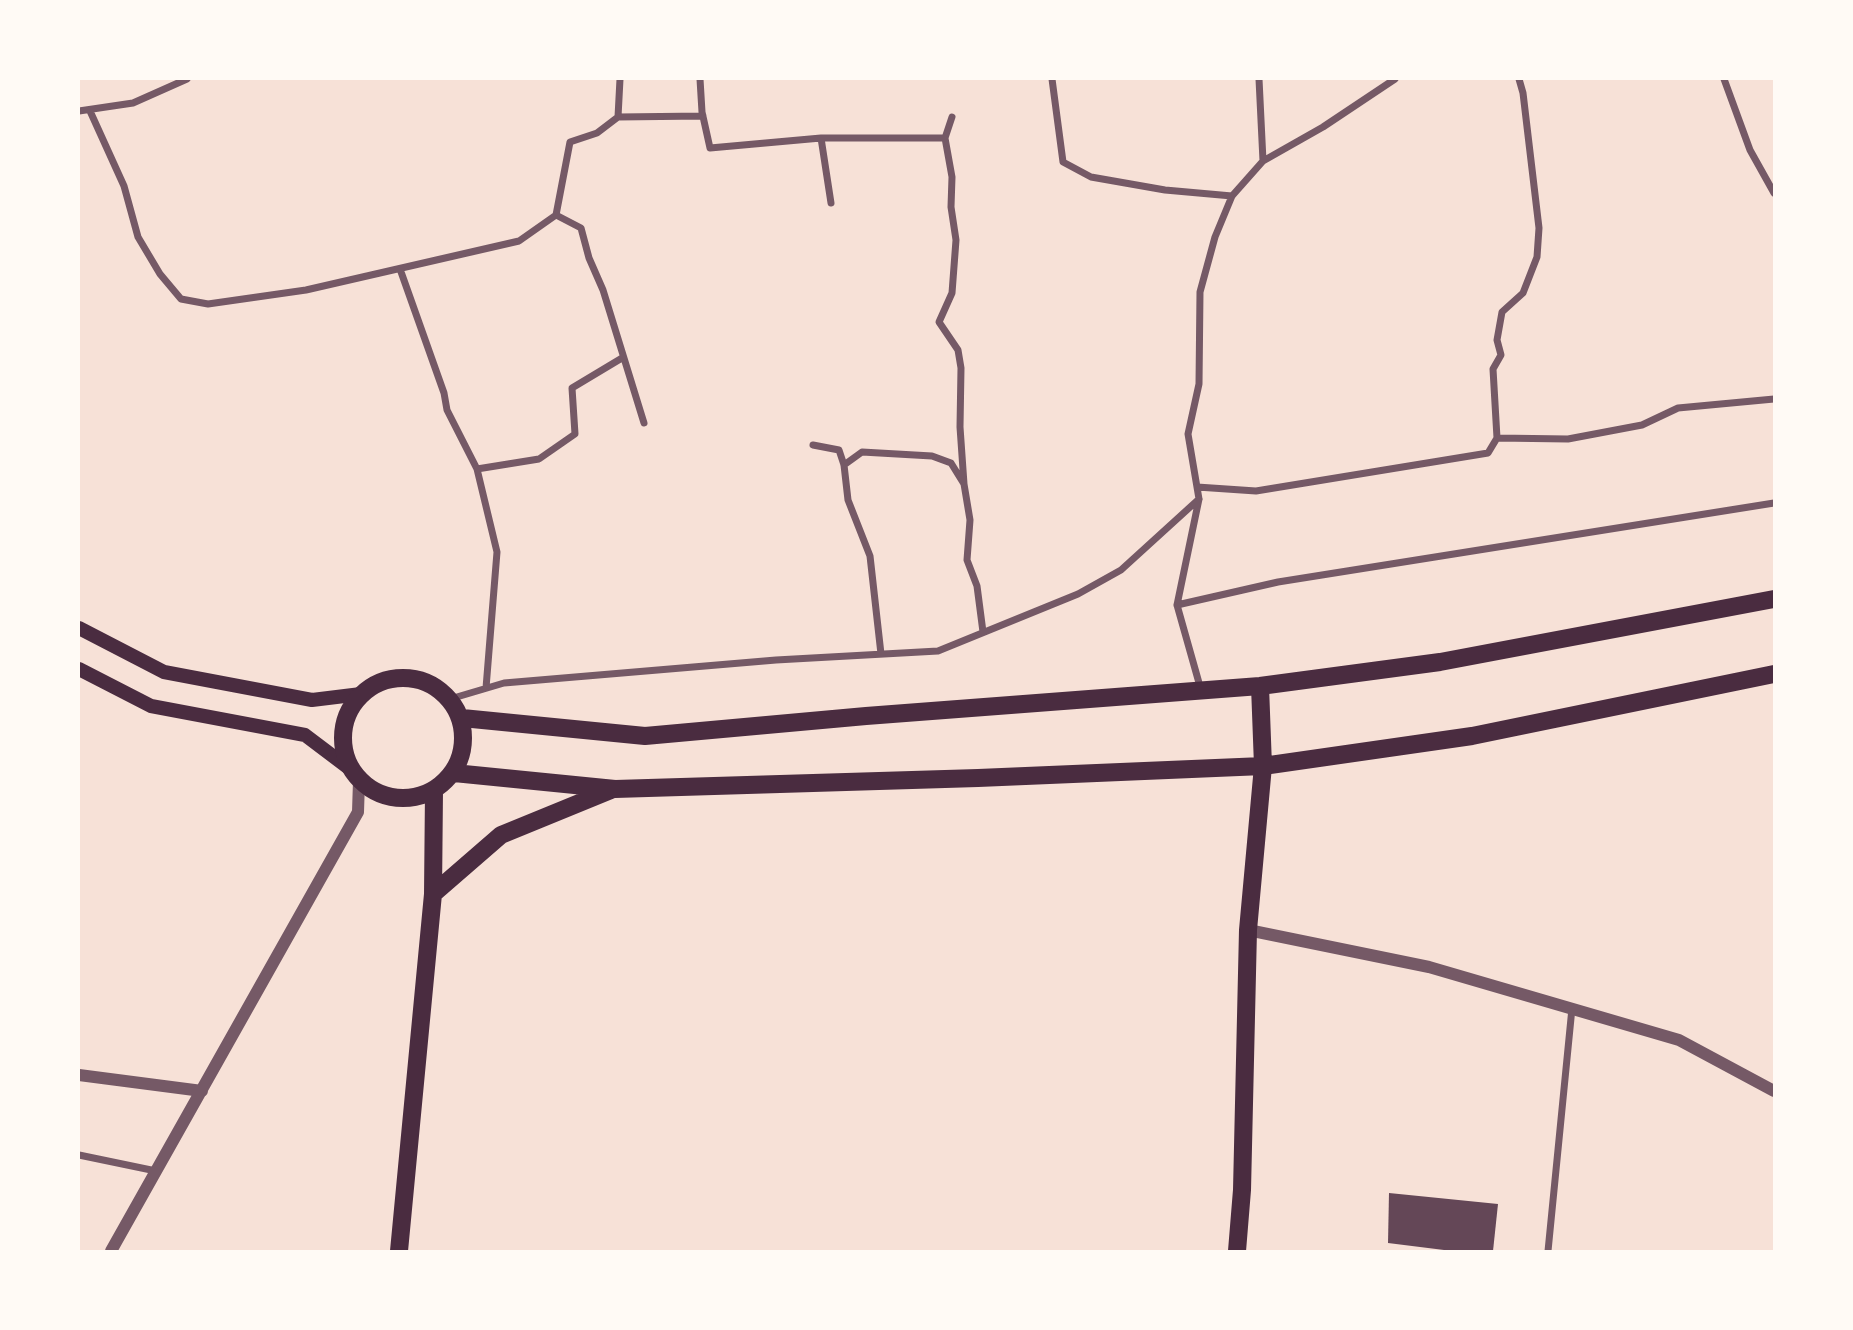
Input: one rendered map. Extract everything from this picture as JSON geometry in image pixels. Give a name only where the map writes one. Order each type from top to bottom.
[{"type":"main road","points":[[462,718],[645,736],[1260,686],[1440,662],[1774,599]]},
{"type":"main road","points":[[79,628],[164,672],[312,700],[361,694]]},
{"type":"main road","points":[[79,669],[151,706],[305,735],[376,793],[408,799],[434,791],[454,773],[464,748],[462,718],[450,699],[414,678],[393,678],[379,682],[361,694],[347,713],[342,734],[342,750],[354,775]]},
{"type":"main road","points":[[454,773],[615,789],[964,779],[1262,766],[1472,736],[1774,674]]},
{"type":"main road","points":[[1237,1251],[1248,930],[1262,766],[1260,686]]},
{"type":"main road","points":[[433,894],[501,835],[615,789]]},
{"type":"main road","points":[[399,1251],[433,894],[434,791]]},
{"type":"street","points":[[79,111],[133,103],[187,79]]},
{"type":"street","points":[[618,117],[620,79]]},
{"type":"street","points":[[700,79],[703,116],[710,148],[821,138],[945,138]]},
{"type":"street","points":[[1052,79],[1063,162],[1091,177],[1165,190],[1233,197]]},
{"type":"street","points":[[1259,79],[1264,161]]},
{"type":"street","points":[[1201,690],[1177,605],[1199,499],[1188,434],[1199,384],[1200,292],[1215,237],[1233,197],[1264,161],[1323,127],[1395,79]]},
{"type":"street","points":[[1197,487],[1256,491],[1488,453],[1497,438],[1493,369],[1501,355],[1497,340],[1502,312],[1523,293],[1537,257],[1538,237],[1523,93],[1519,79]]},
{"type":"street","points":[[1724,79],[1750,150],[1774,193]]},
{"type":"street","points":[[90,111],[124,186],[138,237],[160,274],[181,299],[208,304],[306,290],[519,241],[556,215],[570,142],[597,132],[618,117],[703,116]]},
{"type":"street","points":[[952,117],[945,138],[952,177],[951,207],[956,240],[952,293],[939,322],[958,349],[961,368],[960,427],[964,484],[970,520],[967,560],[977,586],[983,632]]},
{"type":"street","points":[[821,138],[831,203]]},
{"type":"street","points":[[556,215],[581,228],[644,423]]},
{"type":"street","points":[[400,269],[444,393],[447,410],[477,469],[497,552],[486,688]]},
{"type":"street","points":[[477,469],[539,459],[575,434],[572,388],[622,358]]},
{"type":"street","points":[[1497,438],[1568,439],[1642,425],[1678,408],[1774,399]]},
{"type":"street","points":[[813,445],[839,450],[844,465],[848,500],[870,556],[881,654]]},
{"type":"street","points":[[844,465],[862,452],[932,456],[951,463],[964,484]]},
{"type":"street","points":[[450,699],[504,682],[938,651],[1078,594],[1121,570],[1199,499]]},
{"type":"street","points":[[1177,605],[1278,582],[1774,503]]},
{"type":"street","points":[[111,1251],[358,813],[354,775]]},
{"type":"street","points":[[1248,930],[1429,967],[1679,1040],[1774,1091]]},
{"type":"street","points":[[1548,1251],[1572,1008]]},
{"type":"street","points":[[79,1075],[202,1091]]},
{"type":"street","points":[[79,1155],[156,1171]]},
{"type":"building","points":[[1389,1193],[1498,1204],[1493,1251],[1452,1251],[1388,1243]]}]
